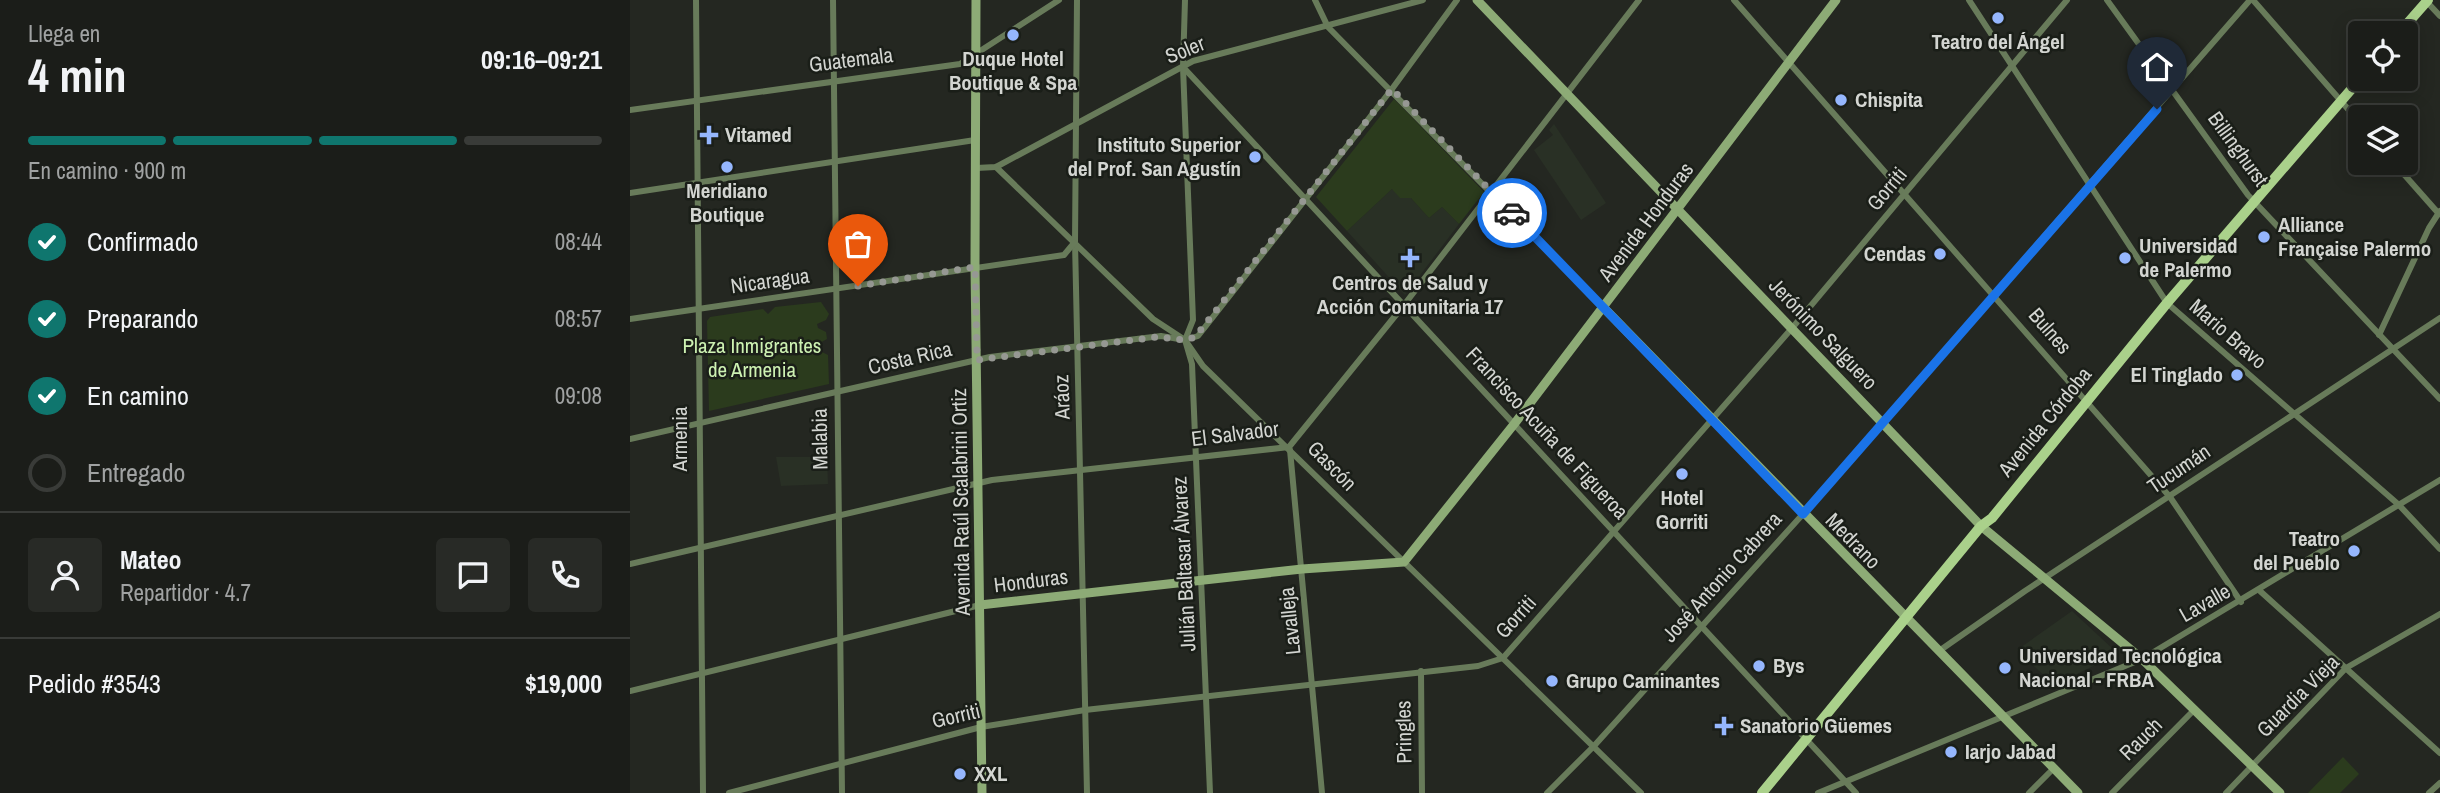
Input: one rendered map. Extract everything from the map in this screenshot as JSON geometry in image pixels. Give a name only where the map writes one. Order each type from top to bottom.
[{"type":"main road","points":[[2409,21],[2426,1]]},
{"type":"main road","name":"Avenida Córdoba","points":[[1762,793],[1981,526],[1992,519],[2167,303],[2349,91]]},
{"type":"street","name":"Armenia","points":[[696,0],[703,793]]},
{"type":"street","name":"Malabia","points":[[833,0],[842,793]]},
{"type":"street","name":"Avenida Raúl Scalabrini Ortiz","points":[[976,0],[975,267],[982,793]]},
{"type":"street","name":"Guatemala","points":[[630,110],[833,79],[960,64],[1059,0]]},
{"type":"street","name":"Aráoz","points":[[1077,0],[1074,242],[1087,793]]},
{"type":"street","name":"Julián Baltasar Álvarez","points":[[1185,0],[1183,67],[1193,320],[1185,340],[1192,364],[1210,793]]},
{"type":"street","name":"Medrano","points":[[1315,0],[1328,27],[1492,191],[1803,514],[2078,793]]},
{"type":"street","name":"Soler","points":[[976,168],[996,167],[1193,61],[1423,0]]},
{"type":"street","points":[[1185,340],[1201,333],[1392,89],[1457,0]]},
{"type":"street","name":"Jerónimo Salguero","points":[[1477,0],[1981,526],[2142,659],[2280,793]]},
{"type":"street","name":"El Salvador","points":[[630,564],[977,483],[1289,447],[1404,305],[1639,0]]},
{"type":"street","name":"Bulnes","points":[[1734,0],[2170,497],[2241,601]]},
{"type":"street","name":"Avenida Honduras","points":[[1404,562],[1515,423],[1836,0]]},
{"type":"street","name":"Mario Bravo","points":[[1969,0],[2167,303],[2399,505],[2440,549]]},
{"type":"street","name":"Gorriti","points":[[729,793],[981,727],[1085,710],[1478,666],[1503,658],[1793,327],[2067,0]]},
{"type":"street","name":"Billinghurst","points":[[2107,0],[2254,201],[2440,400]]},
{"type":"street","points":[[2252,0],[2348,108]]},
{"type":"street","name":"José Antonio Cabrera","points":[[1547,793],[1594,746],[1803,514],[2252,0]]},
{"type":"street","points":[[2426,1],[2440,16]]},
{"type":"street","name":"Francisco Acuña de Figueroa","points":[[1183,67],[1515,423],[1804,741],[1856,793]]},
{"type":"street","points":[[630,193],[975,141]]},
{"type":"street","name":"Gascón","points":[[996,167],[1153,319],[1185,340],[1203,366],[1641,793]]},
{"type":"street","points":[[2379,335],[2439,213],[2405,175]]},
{"type":"street","name":"Nicaragua","points":[[630,319],[1064,255],[1074,242]]},
{"type":"street","name":"Tucumán","points":[[1939,651],[2292,413],[2440,318]]},
{"type":"street","name":"Costa Rica","points":[[630,439],[977,360],[1161,337],[1185,340]]},
{"type":"street","name":"Lavalleja","points":[[1289,447],[1293,456],[1322,793]]},
{"type":"street","name":"Lavalle","points":[[1818,793],[2142,659],[2260,591],[2440,480]]},
{"type":"street","name":"Honduras","points":[[630,691],[980,605],[1202,579],[1404,562]]},
{"type":"street","points":[[2260,591],[2440,753]]},
{"type":"street","name":"Guardia Vieja","points":[[2227,793],[2346,668],[2440,614]]},
{"type":"street","name":"Pringles","points":[[1421,671],[1422,793]]},
{"type":"street","name":"Rauch","points":[[2112,793],[2194,709]]},
{"type":"street","points":[[2029,793],[2054,768]]},
{"type":"street","points":[[2430,793],[2440,783]]},
{"type":"shaded area","points":[[1554,124],[1606,203],[1581,220],[1534,150],[1553,135],[1549,130]]},
{"type":"shaded area","points":[[1392,189],[1411,198],[1429,218],[1442,207],[1459,224],[1405,295],[1347,231]]},
{"type":"shaded area","points":[[776,457],[827,457],[828,484],[781,486]]},
{"type":"shaded area","points":[[2072,611],[2113,649],[2114,656],[2054,685],[2017,650]]},
{"type":"green space","points":[[1394,99],[1484,192],[1459,224],[1442,207],[1429,218],[1411,198],[1400,198],[1392,189],[1347,231],[1316,197]]},
{"type":"green space","name":"Plaza Inmigrantes de Armenia","points":[[821,302],[829,314],[826,320],[817,324],[818,328],[826,332],[827,339],[818,344],[818,350],[828,355],[829,384],[709,411],[707,321],[710,317],[763,309],[768,314],[775,307]]},
{"type":"green space","points":[[2343,757],[2359,774],[2340,793],[2308,793]]},
{"type":"way so far","points":[[858,286],[975,267],[977,360],[1157,337],[1185,340],[1198,336],[1392,89],[1512,213]]},
{"type":"place","name":"Teatro del Ángel","points":[[1998,18]]},
{"type":"place","name":"Duque Hotel Boutique & Spa","points":[[1013,35]]},
{"type":"place","name":"Chispita","points":[[1841,100]]},
{"type":"place","name":"Vitamed","points":[[709,135]]},
{"type":"place","name":"Instituto Superior del Prof. San Agustín","points":[[1255,157]]},
{"type":"place","name":"Meridiano Boutique","points":[[727,167]]},
{"type":"place","name":"Alliance Française Palermo","points":[[2264,237]]},
{"type":"place","name":"Cendas","points":[[1940,254]]},
{"type":"place","name":"Centros de Salud y Acción Comunitaria 17","points":[[1410,258]]},
{"type":"place","name":"Universidad de Palermo","points":[[2125,258]]},
{"type":"place","name":"El Tinglado","points":[[2237,375]]},
{"type":"place","name":"Hotel Gorriti","points":[[1682,474]]},
{"type":"place","name":"Teatro del Pueblo","points":[[2354,551]]},
{"type":"place","name":"Bys","points":[[1759,666]]},
{"type":"place","name":"Universidad Tecnológica Nacional - FRBA","points":[[2005,668]]},
{"type":"place","name":"Grupo Caminantes","points":[[1552,681]]},
{"type":"place","name":"Sanatorio Güemes","points":[[1724,726]]},
{"type":"place","name":"Iarjo Jabad","points":[[1951,752]]},
{"type":"place","name":"XXL","points":[[960,774]]},
{"type":"route","points":[[1512,213],[1803,514],[2157,109]]}]
